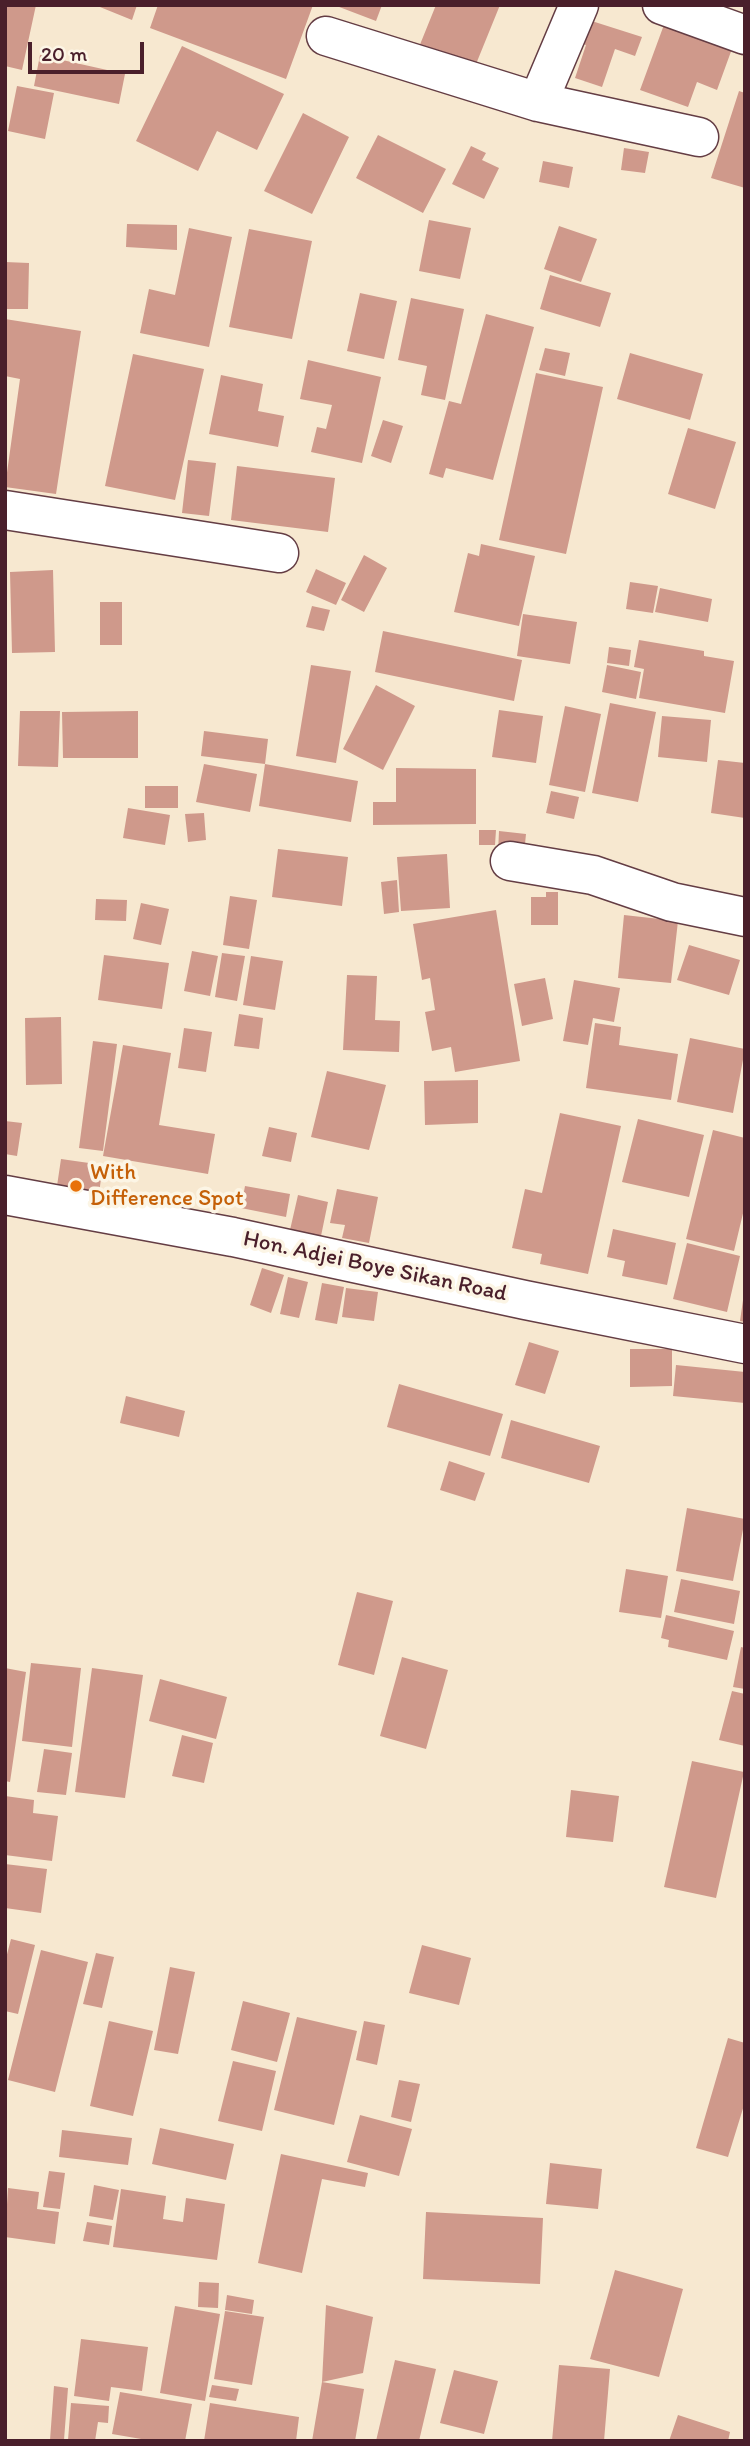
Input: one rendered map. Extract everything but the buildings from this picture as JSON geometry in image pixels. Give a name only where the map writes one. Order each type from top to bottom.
[{"type":"street","points":[[538,102],[579,5]]},
{"type":"street","points":[[662,5],[745,35]]},
{"type":"street","points":[[326,36],[538,102],[699,137]]},
{"type":"street","points":[[5,510],[279,553]]},
{"type":"street","points":[[510,861],[593,875],[672,902],[745,917]]},
{"type":"street","name":"Hon. Adjei Boye Sikan Road","points":[[5,1195],[233,1237],[745,1344]]},
{"type":"place","name":"With Difference Spot","points":[[76,1186]]}]
